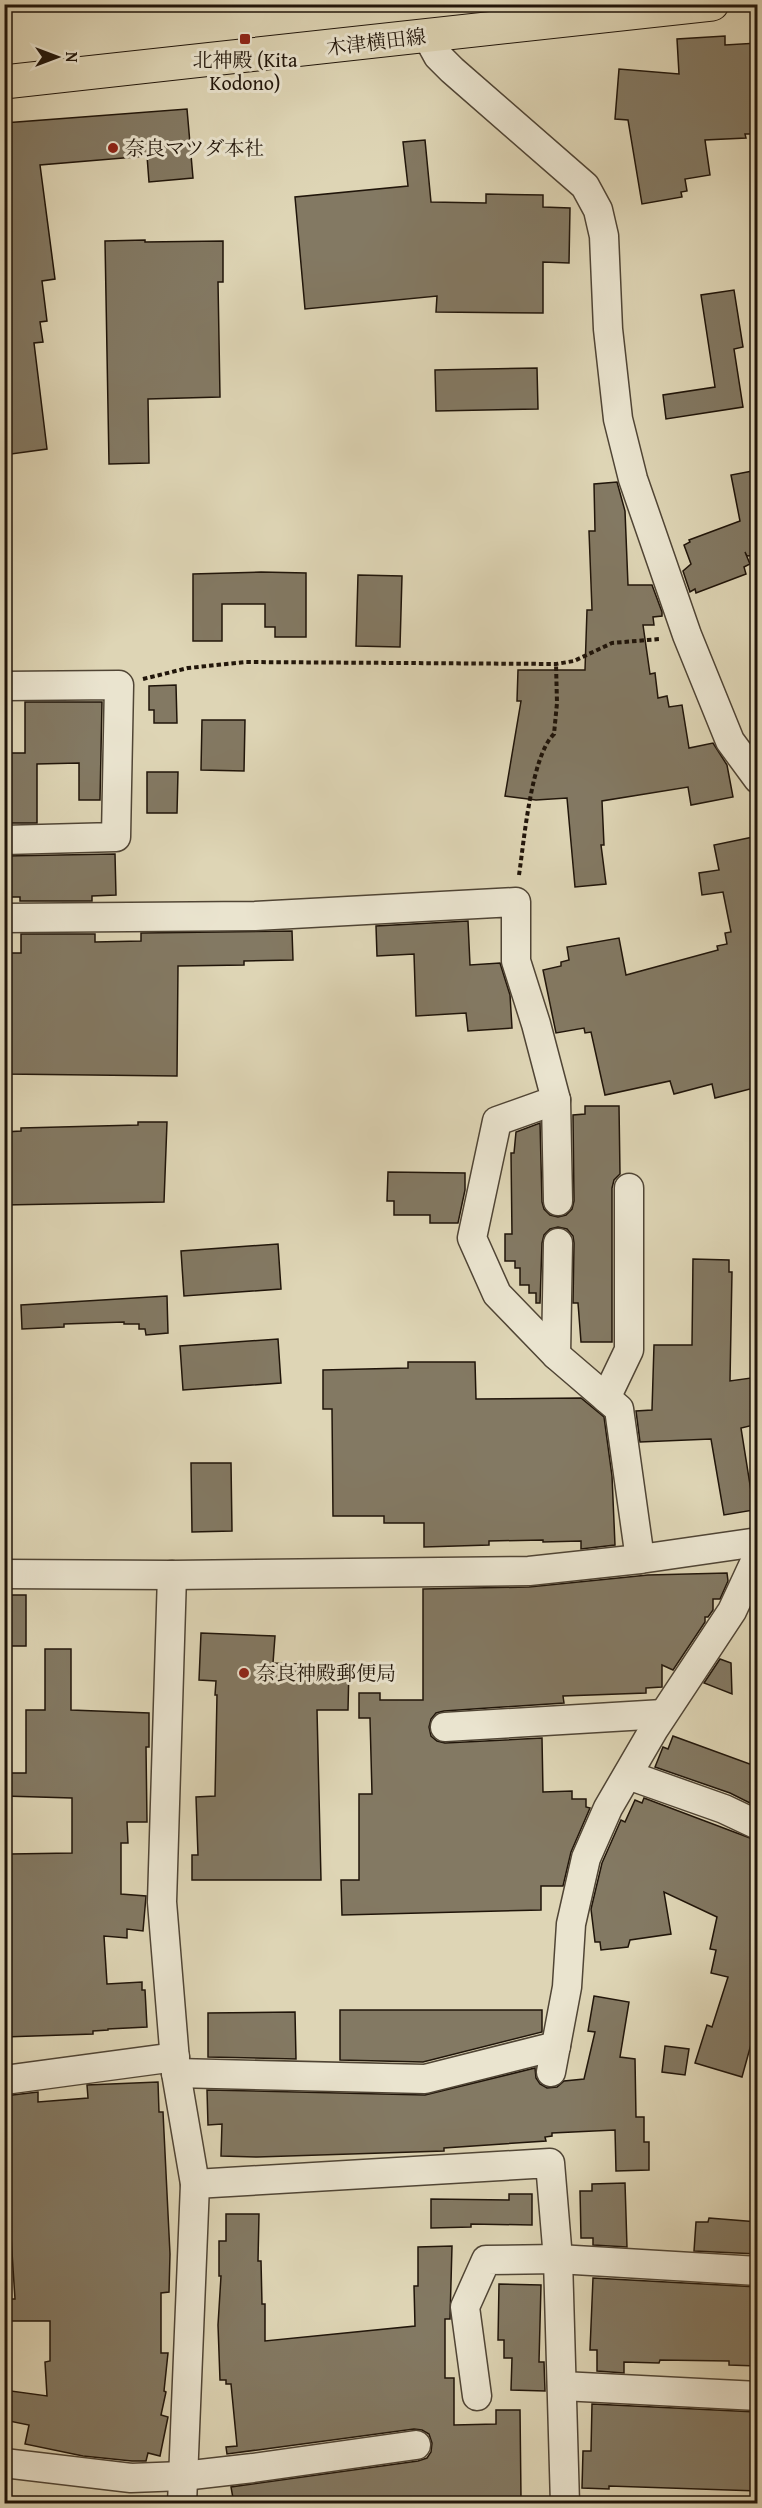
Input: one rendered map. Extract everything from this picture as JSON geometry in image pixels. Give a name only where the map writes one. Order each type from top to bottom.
[{"type":"main road","name":"木津横田線","points":[[4,82],[712,4]]},
{"type":"street","points":[[427,36],[438,56],[452,70],[585,186],[598,210],[604,236],[608,329],[618,419],[633,479],[687,635],[730,741],[758,779]]},
{"type":"street","points":[[4,686],[120,685],[116,837],[4,840]]},
{"type":"street","points":[[4,918],[255,916],[516,902],[516,961],[556,1100],[558,1201]]},
{"type":"street","points":[[556,1100],[497,1121],[472,1238],[497,1294],[556,1355],[619,1409],[640,1559]]},
{"type":"street","points":[[606,1398],[628,1350],[629,1188]]},
{"type":"street","points":[[556,1355],[558,1243]]},
{"type":"street","points":[[4,1574],[172,1575],[529,1571],[640,1559],[758,1542]]},
{"type":"street","points":[[4,2080],[176,2065],[424,2079],[554,2059],[567,1988],[571,1924],[586,1858],[608,1808],[663,1714],[732,1611],[758,1555]]},
{"type":"street","points":[[172,1575],[162,1902],[176,2065],[195,2184],[182,2504]]},
{"type":"street","points":[[445,1727],[663,1714]]},
{"type":"street","points":[[628,1774],[724,1809],[758,1825]]},
{"type":"street","points":[[195,2184],[549,2163],[558,2259],[566,2504]]},
{"type":"street","points":[[477,2396],[465,2307],[486,2260],[558,2259],[758,2271]]},
{"type":"street","points":[[562,2386],[758,2396]]},
{"type":"street","points":[[4,2463],[131,2478],[183,2476],[352,2456],[416,2445]]},
{"type":"path","points":[[120,685],[188,668],[246,662],[556,664],[574,661],[612,643],[687,635]]},
{"type":"path","points":[[516,902],[529,806],[545,742],[554,734],[557,703],[556,664]]},
{"type":"building","points":[[725,36],[725,45],[758,43],[758,114],[753,115],[754,134],[745,134],[746,138],[705,140],[710,175],[685,179],[687,191],[681,192],[682,197],[642,204],[628,120],[615,119],[619,69],[679,74],[677,39]]},
{"type":"building","points":[[187,109],[193,178],[149,182],[147,156],[40,165],[55,279],[42,281],[47,321],[40,322],[43,342],[34,343],[47,449],[4,455],[4,123]]},
{"type":"building","points":[[425,140],[431,202],[486,203],[486,194],[543,195],[543,207],[570,208],[569,263],[543,262],[543,313],[436,312],[437,296],[305,309],[295,197],[408,186],[403,142]]},
{"type":"building","points":[[145,240],[145,242],[223,241],[223,282],[218,282],[220,397],[148,399],[149,463],[109,464],[105,241]]},
{"type":"building","points":[[734,290],[743,347],[734,349],[743,407],[666,419],[663,395],[715,387],[701,295]]},
{"type":"building","points":[[537,368],[538,409],[436,411],[435,370]]},
{"type":"building","points":[[758,470],[758,555],[747,556],[745,552],[750,564],[744,567],[746,574],[696,593],[695,589],[690,592],[683,571],[691,564],[684,545],[690,542],[689,540],[740,521],[731,475]]},
{"type":"building","points":[[617,482],[625,511],[628,585],[652,585],[662,612],[662,616],[653,617],[654,625],[643,625],[650,674],[655,673],[658,698],[667,696],[669,707],[682,705],[689,748],[713,743],[727,765],[733,797],[691,805],[688,787],[602,801],[604,845],[601,845],[606,884],[575,887],[567,798],[536,800],[505,796],[521,701],[517,701],[518,670],[585,670],[587,610],[592,610],[589,531],[595,531],[594,484]]},
{"type":"building","points":[[306,573],[306,637],[275,637],[275,627],[265,627],[265,604],[222,604],[222,641],[193,641],[193,574]]},
{"type":"building","points":[[358,575],[402,576],[400,647],[356,646]]},
{"type":"building","points":[[176,685],[177,723],[154,723],[154,710],[149,710],[149,686]]},
{"type":"building","points":[[25,702],[102,702],[100,800],[79,800],[79,763],[37,764],[37,823],[6,823],[6,753],[25,753]]},
{"type":"building","points":[[202,720],[245,720],[244,771],[201,770]]},
{"type":"building","points":[[147,772],[178,772],[177,813],[147,813]]},
{"type":"building","points":[[758,836],[758,1087],[715,1098],[712,1084],[674,1094],[670,1081],[605,1095],[591,1032],[585,1033],[584,1028],[556,1033],[543,970],[561,966],[561,962],[569,960],[567,947],[619,938],[626,975],[718,950],[717,946],[727,944],[725,933],[731,932],[723,892],[702,895],[699,873],[719,870],[714,845]]},
{"type":"building","points":[[115,854],[116,895],[92,896],[92,901],[20,901],[20,897],[8,897],[9,875],[5,875],[5,856]]},
{"type":"building","points":[[468,921],[470,965],[500,963],[510,995],[512,1028],[468,1031],[466,1013],[416,1016],[414,954],[377,956],[376,926]]},
{"type":"building","points":[[292,931],[293,960],[244,961],[244,965],[178,966],[177,1076],[4,1074],[4,990],[9,990],[9,953],[21,953],[21,934],[95,934],[95,942],[141,941],[141,933]]},
{"type":"building","points":[[585,1106],[619,1106],[620,1174],[614,1180],[612,1188],[612,1342],[581,1342],[578,1303],[573,1303],[574,1243],[573,1236],[567,1229],[558,1227],[550,1229],[544,1235],[540,1303],[536,1303],[536,1293],[529,1293],[529,1285],[520,1285],[520,1268],[515,1268],[515,1261],[505,1261],[505,1234],[512,1234],[511,1153],[514,1153],[516,1132],[540,1123],[542,1202],[544,1209],[550,1215],[558,1217],[566,1215],[572,1209],[574,1201],[573,1115],[585,1114]]},
{"type":"building","points":[[138,1122],[167,1122],[164,1202],[4,1205],[4,1132],[21,1131],[21,1128],[138,1125]]},
{"type":"building","points":[[388,1172],[465,1173],[465,1190],[458,1223],[430,1223],[430,1215],[394,1215],[394,1201],[387,1201]]},
{"type":"building","points":[[278,1244],[281,1289],[184,1296],[181,1251]]},
{"type":"building","points":[[693,1259],[729,1260],[729,1272],[732,1272],[730,1381],[758,1377],[758,1424],[741,1428],[754,1510],[724,1515],[711,1439],[640,1442],[636,1411],[652,1410],[654,1345],[692,1345]]},
{"type":"building","points":[[167,1296],[168,1333],[146,1335],[145,1329],[139,1329],[139,1324],[124,1324],[124,1322],[64,1324],[64,1327],[22,1329],[21,1305]]},
{"type":"building","points":[[278,1339],[281,1383],[183,1390],[180,1346]]},
{"type":"building","points":[[408,1362],[475,1362],[476,1399],[581,1398],[604,1417],[612,1476],[615,1545],[581,1549],[581,1541],[543,1542],[543,1540],[489,1541],[489,1545],[424,1547],[424,1523],[384,1523],[384,1516],[333,1516],[332,1409],[323,1409],[323,1370],[408,1368]]},
{"type":"building","points":[[191,1463],[231,1463],[232,1531],[192,1532]]},
{"type":"building","points":[[727,1573],[728,1581],[720,1599],[713,1599],[713,1610],[708,1617],[705,1617],[705,1622],[673,1670],[662,1665],[662,1687],[646,1688],[646,1693],[563,1696],[564,1703],[444,1711],[436,1713],[431,1719],[429,1727],[431,1736],[445,1743],[542,1738],[543,1792],[572,1791],[572,1799],[586,1799],[586,1807],[590,1808],[571,1852],[563,1886],[541,1886],[541,1910],[342,1915],[341,1880],[359,1880],[359,1794],[372,1794],[370,1718],[359,1718],[359,1693],[380,1693],[380,1700],[423,1700],[423,1589],[529,1587],[648,1575]]},
{"type":"building","points":[[4,1595],[26,1595],[26,1646],[4,1646]]},
{"type":"building","points":[[201,1633],[275,1636],[273,1663],[349,1666],[348,1710],[317,1710],[321,1880],[192,1880],[192,1855],[198,1855],[196,1797],[215,1796],[216,1681],[199,1680]]},
{"type":"building","points":[[45,1649],[71,1649],[71,1710],[149,1713],[149,1747],[146,1747],[147,1822],[127,1822],[128,1843],[121,1843],[121,1894],[146,1896],[143,1931],[127,1929],[127,1938],[104,1936],[107,1984],[142,1982],[142,1990],[145,1990],[147,2027],[108,2029],[93,2031],[93,2034],[4,2037],[4,2013],[8,2013],[7,1993],[9,1993],[6,1922],[11,1854],[72,1853],[72,1798],[4,1796],[4,1773],[26,1773],[26,1710],[45,1710]]},
{"type":"building","points":[[720,1659],[731,1663],[732,1694],[704,1683]]},
{"type":"building","points":[[673,1736],[758,1767],[758,1807],[730,1793],[655,1767],[663,1747],[668,1749]]},
{"type":"building","points":[[644,1798],[758,1841],[758,2019],[742,2077],[695,2063],[707,2025],[712,2027],[728,1977],[711,1973],[716,1950],[710,1949],[717,1917],[664,1892],[671,1934],[630,1940],[628,1947],[601,1950],[600,1942],[595,1942],[591,1909],[602,1863],[621,1820],[625,1822],[635,1800],[642,1803]]},
{"type":"building","points":[[594,1996],[629,2002],[620,2057],[635,2059],[636,2117],[644,2117],[644,2142],[649,2142],[649,2170],[616,2171],[615,2130],[552,2133],[552,2136],[545,2137],[546,2141],[444,2148],[444,2151],[257,2157],[221,2156],[222,2124],[208,2125],[207,2090],[425,2095],[535,2068],[536,2078],[547,2088],[557,2087],[564,2081],[584,2079],[595,2032],[588,2031]]},
{"type":"building","points":[[340,2010],[542,2010],[542,2032],[423,2062],[340,2060]]},
{"type":"building","points":[[295,2012],[296,2059],[208,2057],[208,2013]]},
{"type":"building","points":[[665,2046],[689,2049],[685,2075],[662,2072]]},
{"type":"building","points":[[158,2082],[159,2112],[163,2112],[170,2254],[169,2292],[161,2293],[161,2353],[168,2353],[164,2391],[166,2392],[161,2415],[168,2417],[160,2456],[148,2453],[146,2461],[132,2461],[83,2456],[25,2444],[29,2425],[4,2420],[4,2390],[47,2396],[45,2362],[50,2361],[50,2321],[4,2321],[4,2299],[15,2299],[11,2237],[4,2238],[4,2096],[38,2092],[38,2102],[88,2098],[87,2085]]},
{"type":"building","points":[[625,2183],[627,2247],[593,2245],[593,2238],[581,2238],[580,2191],[592,2191],[592,2184]]},
{"type":"building","points":[[509,2194],[532,2194],[532,2225],[471,2224],[471,2227],[431,2228],[431,2199],[509,2200]]},
{"type":"building","points":[[226,2214],[259,2214],[258,2261],[261,2261],[262,2304],[265,2304],[265,2341],[415,2326],[414,2286],[418,2286],[418,2247],[452,2246],[450,2319],[445,2319],[445,2378],[454,2378],[454,2425],[496,2424],[496,2410],[520,2410],[521,2498],[469,2504],[234,2504],[231,2487],[418,2461],[427,2458],[431,2452],[432,2443],[429,2434],[414,2429],[227,2454],[226,2447],[237,2446],[231,2384],[226,2384],[226,2380],[220,2380],[219,2241],[226,2241]]},
{"type":"building","points":[[709,2218],[758,2222],[758,2254],[694,2251],[696,2222],[708,2222]]},
{"type":"building","points":[[593,2278],[758,2287],[757,2366],[729,2365],[729,2361],[660,2360],[659,2363],[624,2362],[624,2373],[597,2371],[597,2350],[590,2350]]},
{"type":"building","points":[[499,2284],[541,2285],[539,2362],[544,2362],[545,2391],[511,2390],[512,2358],[504,2358],[504,2340],[498,2340]]},
{"type":"building","points":[[592,2404],[756,2412],[758,2491],[609,2486],[609,2489],[582,2488],[583,2451],[591,2451]]},
{"type":"place","name":"北神殿 (Kita Kodono)","points":[[245,39]]},
{"type":"place","name":"奈良マツダ本社","points":[[113,148]]},
{"type":"place","name":"奈良神殿郵便局","points":[[244,1673]]}]
